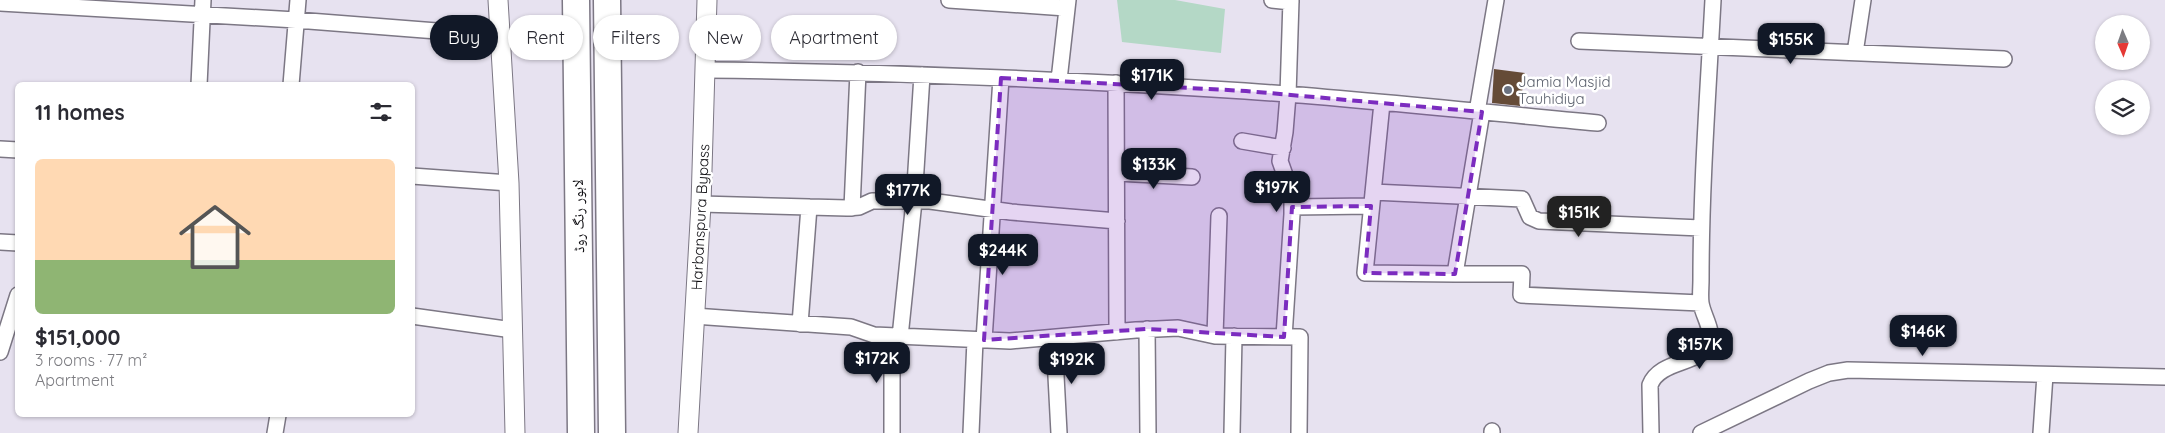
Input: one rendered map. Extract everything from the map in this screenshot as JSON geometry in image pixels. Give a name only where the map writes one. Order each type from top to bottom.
[{"type":"highway","name":"لاہور رنگ روڈ","points":[[575,3],[581,433]]},
{"type":"highway","name":"لاہور رنگ روڈ","points":[[607,4],[612,433]]},
{"type":"street","points":[[291,82],[298,0]]},
{"type":"street","points":[[498,0],[508,183],[515,433]]},
{"type":"street","name":"Harbanspura Bypass","points":[[688,433],[702,204],[707,0]]},
{"type":"street","points":[[949,0],[1067,4],[1059,80]]},
{"type":"street","points":[[1272,0],[1291,1],[1288,95],[1280,161],[1286,178],[1292,185],[1284,337]]},
{"type":"street","points":[[1454,274],[1468,197],[1496,0]]},
{"type":"street","points":[[1651,433],[1650,385],[1652,379],[1665,367],[1700,353],[1709,345],[1710,337],[1701,303],[1701,228],[1713,0]]},
{"type":"street","points":[[1856,52],[1863,0]]},
{"type":"street","points":[[0,3],[203,7],[296,20],[501,36]]},
{"type":"street","points":[[199,82],[203,7]]},
{"type":"street","points":[[1579,41],[2004,59]]},
{"type":"street","points":[[706,70],[858,72],[1059,80],[1288,95],[1598,124]]},
{"type":"street","points":[[852,208],[858,72]]},
{"type":"street","points":[[892,433],[896,336],[914,201],[922,75]]},
{"type":"street","points":[[971,433],[992,209],[1001,78]]},
{"type":"street","points":[[1116,84],[1117,332]]},
{"type":"street","points":[[1382,103],[1365,273],[1522,274],[1521,295],[1701,303]]},
{"type":"street","points":[[1242,141],[1283,148]]},
{"type":"street","points":[[0,149],[15,150]]},
{"type":"street","points":[[1117,173],[1192,177]]},
{"type":"street","points":[[415,176],[508,183]]},
{"type":"street","points":[[1292,207],[1372,199],[1468,197],[1522,199],[1530,217],[1539,221],[1701,228]]},
{"type":"street","points":[[702,204],[852,208],[872,201],[914,201],[1117,222]]},
{"type":"street","points":[[800,324],[809,207]]},
{"type":"street","points":[[1215,336],[1219,216]]},
{"type":"street","points":[[0,242],[15,243]]},
{"type":"street","points":[[0,352],[15,304]]},
{"type":"street","points":[[415,316],[513,330]]},
{"type":"street","points":[[694,316],[851,328],[874,335],[979,340],[1010,341],[1178,328],[1215,336],[1300,337],[1299,433]]},
{"type":"street","points":[[1147,330],[1148,433]]},
{"type":"street","points":[[1232,433],[1234,336]]},
{"type":"street","points":[[1054,338],[1059,433]]},
{"type":"street","points":[[1701,433],[1828,373],[1848,370],[2165,377]]},
{"type":"street","points":[[2040,433],[2045,375]]},
{"type":"street","points":[[275,433],[278,417]]},
{"type":"highlighted area","points":[[1001,78],[1246,91],[1482,112],[1455,274],[1365,273],[1371,206],[1292,207],[1284,337],[1147,329],[984,340]]},
{"type":"green space","points":[[1117,0],[1175,0],[1225,9],[1221,53],[1122,42]]},
{"type":"building","name":"Jamia Masjid Tauhidiya","points":[[1494,69],[1525,73],[1520,106],[1492,103]]},
{"type":"place","name":"Jamia Masjid Tauhidiya","points":[[1508,90]]}]
